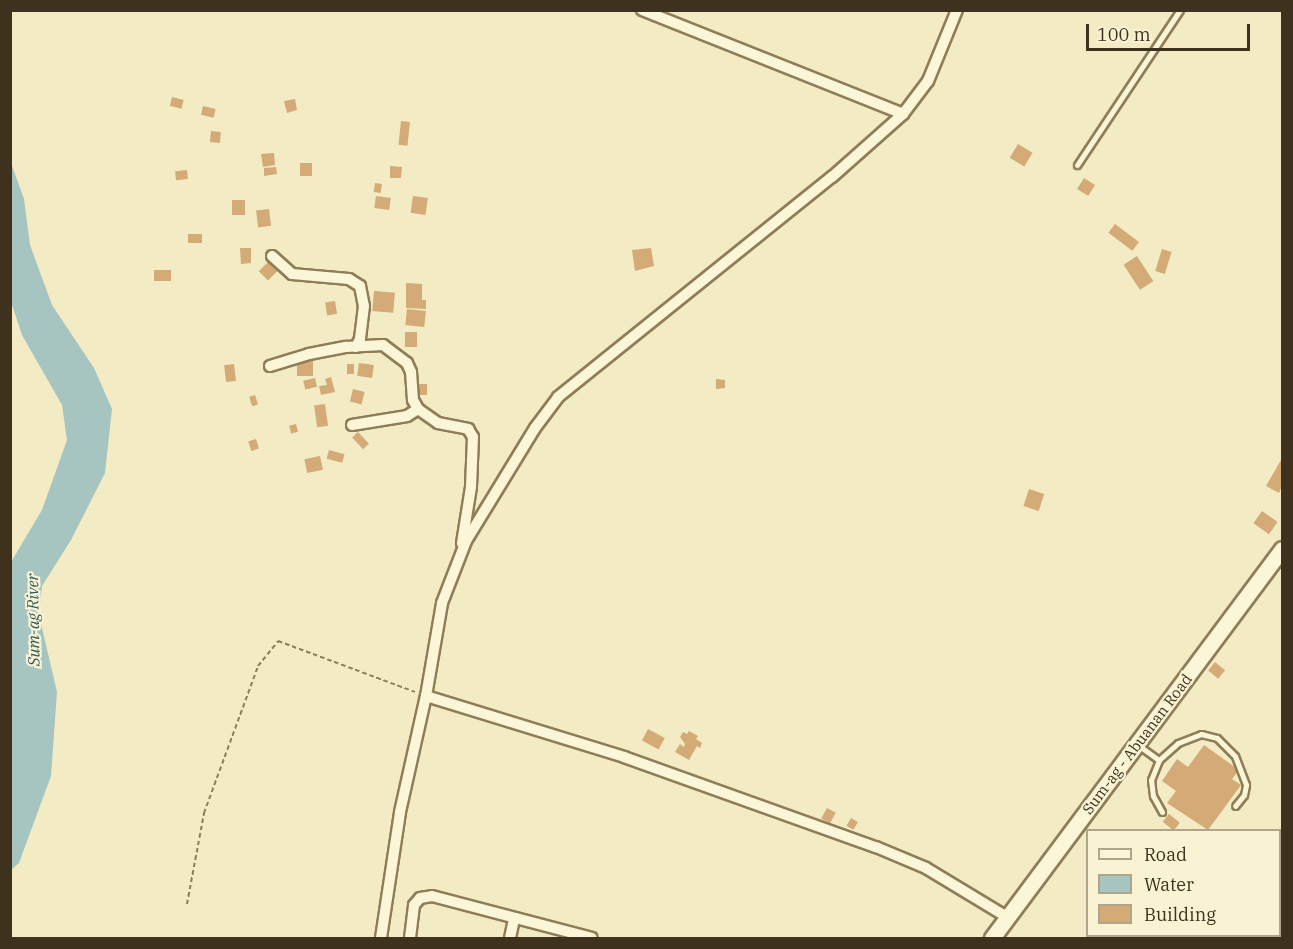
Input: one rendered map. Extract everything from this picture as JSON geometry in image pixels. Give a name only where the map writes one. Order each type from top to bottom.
[{"type":"main road","name":"Sum-ag - Abuanan Road","points":[[992,939],[1282,549]]},
{"type":"street","points":[[642,10],[903,114]]},
{"type":"street","points":[[381,939],[400,812],[426,696],[442,603],[461,552],[535,428],[558,397],[832,177],[903,114],[928,81],[957,10]]},
{"type":"street","points":[[272,255],[292,274],[349,279],[360,286],[363,313],[360,339],[356,346]]},
{"type":"street","points":[[270,366],[309,354],[356,346],[384,345],[406,363],[411,372],[413,400],[418,409],[438,423],[468,429],[473,437],[471,487],[461,552]]},
{"type":"street","points":[[352,425],[401,418],[418,409]]},
{"type":"street","points":[[426,696],[624,757],[876,847],[926,868],[1007,916]]},
{"type":"street","points":[[410,939],[414,905],[420,898],[432,896],[560,934],[592,939]]},
{"type":"street","points":[[510,939],[514,919]]},
{"type":"lane","points":[[1077,165],[1180,10]]},
{"type":"lane","points":[[1162,812],[1153,796],[1151,780],[1159,760],[1178,743],[1201,734],[1217,738],[1234,756],[1246,784],[1244,795],[1235,806]]},
{"type":"lane","points":[[1137,744],[1159,760]]},
{"type":"path","points":[[187,904],[204,813],[258,666],[278,641],[426,696]]},
{"type":"water","name":"Sum-ag River","points":[[10,160],[24,199],[30,245],[52,305],[94,368],[112,409],[105,473],[71,540],[42,586],[39,615],[57,692],[51,776],[19,863],[11,870],[11,562],[42,510],[67,440],[62,405],[22,335],[11,302]]},
{"type":"building","points":[[172,97],[184,100],[181,109],[170,106]]},
{"type":"building","points":[[295,99],[297,110],[287,113],[284,101]]},
{"type":"building","points":[[203,106],[216,109],[214,118],[201,115]]},
{"type":"building","points":[[401,121],[410,122],[407,146],[398,145]]},
{"type":"building","points":[[211,131],[221,132],[220,143],[210,142]]},
{"type":"building","points":[[1018,144],[1033,153],[1024,166],[1010,158]]},
{"type":"building","points":[[274,153],[275,165],[263,167],[261,154]]},
{"type":"building","points":[[300,163],[312,163],[312,176],[300,176]]},
{"type":"building","points":[[390,166],[402,167],[401,178],[390,178]]},
{"type":"building","points":[[276,167],[277,174],[264,176],[264,168]]},
{"type":"building","points":[[187,170],[188,179],[176,180],[175,171]]},
{"type":"building","points":[[1084,178],[1095,185],[1088,196],[1077,189]]},
{"type":"building","points":[[375,183],[382,184],[381,193],[374,192]]},
{"type":"building","points":[[376,196],[391,198],[389,210],[374,208]]},
{"type":"building","points":[[413,196],[428,198],[425,215],[411,213]]},
{"type":"building","points":[[232,200],[245,200],[245,215],[232,215]]},
{"type":"building","points":[[269,209],[271,226],[258,227],[256,211]]},
{"type":"building","points":[[1115,224],[1139,242],[1132,251],[1108,233]]},
{"type":"building","points":[[188,234],[202,234],[202,243],[188,243]]},
{"type":"building","points":[[240,248],[251,248],[251,263],[241,264]]},
{"type":"building","points":[[651,248],[654,266],[635,271],[632,250]]},
{"type":"building","points":[[1162,249],[1172,252],[1165,274],[1155,271]]},
{"type":"building","points":[[1137,256],[1153,281],[1140,290],[1124,265]]},
{"type":"building","points":[[268,262],[277,271],[268,280],[259,271]]},
{"type":"building","points":[[154,270],[171,270],[171,281],[154,281]]},
{"type":"building","points":[[406,283],[422,284],[422,300],[426,300],[426,309],[406,308]]},
{"type":"building","points":[[374,291],[395,293],[393,313],[372,311]]},
{"type":"building","points":[[335,301],[337,314],[327,315],[325,303]]},
{"type":"building","points":[[407,309],[426,311],[424,327],[405,325]]},
{"type":"building","points":[[405,332],[417,332],[417,347],[405,347]]},
{"type":"building","points":[[297,361],[313,361],[313,376],[297,376]]},
{"type":"building","points":[[359,363],[374,365],[372,378],[357,376]]},
{"type":"building","points":[[234,364],[236,381],[226,382],[224,365]]},
{"type":"building","points":[[347,364],[354,364],[354,374],[347,374]]},
{"type":"building","points":[[331,377],[335,392],[321,395],[319,386],[327,385],[325,379]]},
{"type":"building","points":[[315,378],[317,387],[305,389],[303,381]]},
{"type":"building","points":[[716,379],[725,380],[725,388],[716,389]]},
{"type":"building","points":[[417,384],[427,384],[427,395],[417,395]]},
{"type":"building","points":[[353,389],[365,392],[361,405],[350,402]]},
{"type":"building","points":[[255,395],[258,405],[252,406],[249,397]]},
{"type":"building","points":[[325,404],[328,426],[317,427],[314,406]]},
{"type":"building","points":[[296,424],[298,432],[291,433],[289,426]]},
{"type":"building","points":[[358,432],[369,444],[363,449],[352,437]]},
{"type":"building","points":[[256,439],[259,449],[251,451],[248,441]]},
{"type":"building","points":[[329,450],[344,454],[342,463],[327,459]]},
{"type":"building","points":[[320,456],[323,470],[307,473],[304,459]]},
{"type":"building","points":[[1281,460],[1282,486],[1279,493],[1266,486]]},
{"type":"building","points":[[1029,489],[1044,494],[1039,511],[1023,506]]},
{"type":"building","points":[[1262,511],[1278,522],[1269,534],[1253,523]]},
{"type":"building","points":[[1215,662],[1225,670],[1218,679],[1208,671]]},
{"type":"building","points":[[648,729],[665,738],[659,749],[642,740]]},
{"type":"building","points":[[689,731],[698,736],[696,739],[702,743],[700,748],[697,746],[689,760],[675,752],[680,744],[684,747],[685,744],[680,737],[683,732],[687,734]]},
{"type":"building","points":[[1204,745],[1239,770],[1232,779],[1241,785],[1209,829],[1167,803],[1176,791],[1162,781],[1177,759],[1188,767]]},
{"type":"building","points":[[827,808],[836,813],[830,823],[821,818]]},
{"type":"building","points":[[1169,814],[1180,823],[1175,829],[1163,822]]},
{"type":"building","points":[[851,818],[858,822],[853,830],[846,826]]}]
